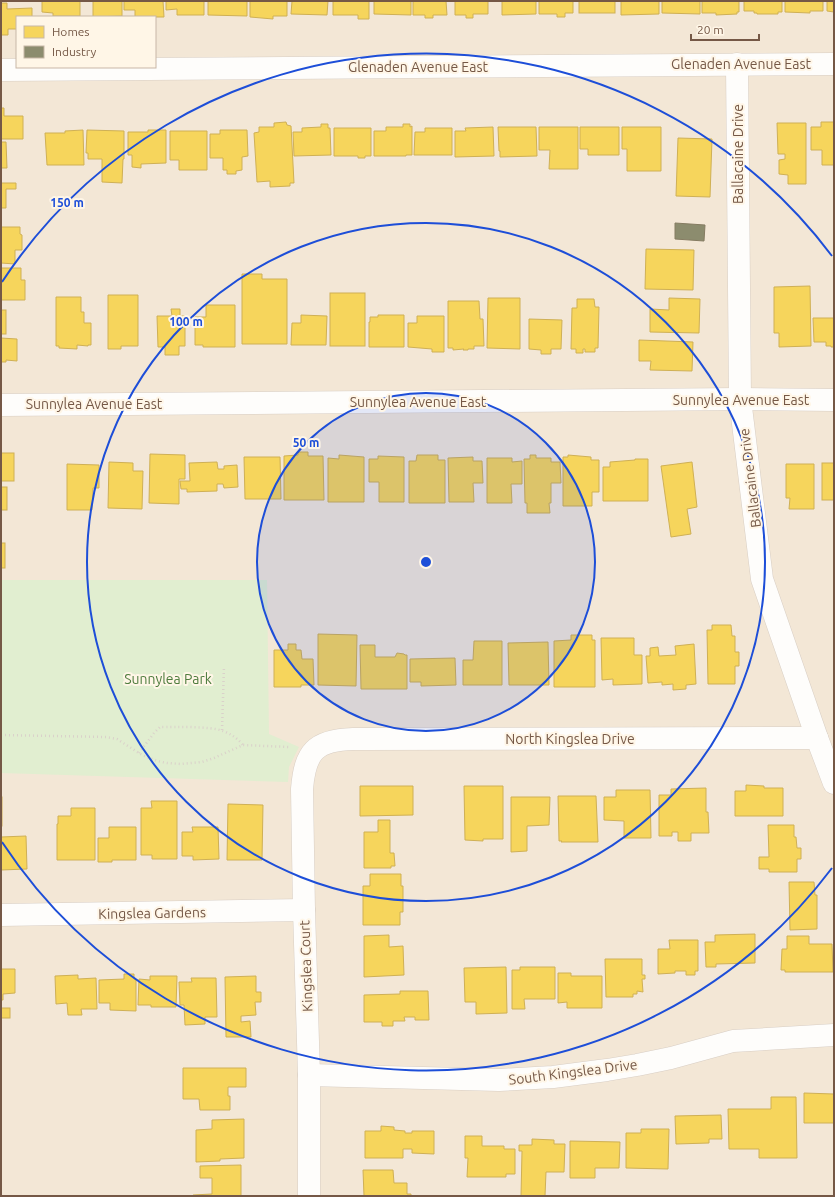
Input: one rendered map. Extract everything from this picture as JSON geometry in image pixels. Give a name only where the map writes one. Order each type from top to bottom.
[{"type":"street","name":"Ballacaine Drive","points":[[737,64],[740,400],[762,579],[834,783]]},
{"type":"street","name":"Glenaden Avenue East","points":[[1,70],[834,64]]},
{"type":"street","name":"Sunnylea Avenue East","points":[[1,405],[834,400]]},
{"type":"street","name":"North Kingslea Drive","points":[[319,746],[342,739],[817,738]]},
{"type":"street","name":"Kingslea Court","points":[[309,1196],[309,1076],[302,789],[303,775],[306,764],[310,756],[319,746]]},
{"type":"street","name":"Kingslea Gardens","points":[[1,915],[304,910]]},
{"type":"street","name":"South Kingslea Drive","points":[[309,1076],[499,1080],[553,1077],[637,1065],[733,1042],[834,1035]]},
{"type":"path","points":[[222,730],[224,666]]},
{"type":"path","points":[[139,753],[154,733],[160,728],[202,728],[222,730],[237,738],[243,745]]},
{"type":"path","points":[[1,735],[106,737],[117,739],[139,753],[157,761],[181,764],[208,760],[243,745],[319,746]]},
{"type":"shaded area","points":[[1,1],[834,1],[834,1196],[1,1196]]},
{"type":"green space","name":"Sunnylea Park","points":[[1,580],[267,580],[269,734],[299,747],[289,767],[288,782],[1,773]]},
{"type":"building: Homes","points":[[42,1],[80,1],[80,16],[53,16],[53,13],[42,12]]},
{"type":"building: Homes","points":[[93,1],[122,1],[122,16],[93,16]]},
{"type":"building: Homes","points":[[124,1],[163,1],[164,17],[135,16],[135,10],[124,10]]},
{"type":"building: Homes","points":[[166,1],[204,1],[204,15],[177,15],[177,9],[166,10]]},
{"type":"building: Homes","points":[[208,1],[247,1],[247,16],[208,15]]},
{"type":"building: Homes","points":[[250,1],[287,1],[287,16],[273,16],[273,19],[250,17]]},
{"type":"building: Homes","points":[[292,1],[328,1],[327,15],[291,14]]},
{"type":"building: Homes","points":[[333,1],[369,1],[369,19],[358,19],[358,15],[333,15]]},
{"type":"building: Homes","points":[[374,1],[411,1],[411,15],[374,14]]},
{"type":"building: Homes","points":[[413,1],[446,1],[447,15],[433,15],[433,18],[425,18],[425,15],[413,15]]},
{"type":"building: Homes","points":[[455,1],[488,1],[488,14],[473,14],[473,18],[466,18],[466,15],[455,15]]},
{"type":"building: Homes","points":[[502,1],[536,1],[536,14],[502,15]]},
{"type":"building: Homes","points":[[539,1],[573,1],[573,13],[565,13],[565,17],[557,17],[557,14],[539,14]]},
{"type":"building: Homes","points":[[579,1],[615,1],[615,13],[579,13]]},
{"type":"building: Homes","points":[[621,1],[659,1],[659,14],[621,15]]},
{"type":"building: Homes","points":[[662,1],[700,1],[700,14],[662,13]]},
{"type":"building: Homes","points":[[702,1],[739,1],[739,12],[737,12],[737,14],[716,15],[716,13],[702,13]]},
{"type":"building: Homes","points":[[744,1],[782,1],[782,12],[778,12],[778,14],[757,14],[754,13],[754,11],[744,11]]},
{"type":"building: Homes","points":[[785,1],[823,1],[823,11],[810,11],[810,13],[785,12]]},
{"type":"building: Homes","points":[[827,1],[834,1],[834,12],[827,11]]},
{"type":"building: Homes","points":[[1,3],[7,3],[7,9],[32,8],[32,16],[16,16],[16,29],[8,29],[8,35],[1,35]]},
{"type":"building: Homes","points":[[1,108],[4,108],[4,116],[23,116],[23,139],[1,139]]},
{"type":"building: Homes","points":[[286,122],[287,125],[291,126],[294,183],[290,183],[290,186],[270,187],[270,181],[257,182],[254,133],[259,132],[259,127],[274,127],[274,123]]},
{"type":"building: Homes","points":[[821,122],[834,122],[834,165],[822,165],[822,150],[811,150],[811,127],[821,127]]},
{"type":"building: Homes","points":[[777,123],[806,123],[806,184],[788,184],[788,175],[779,174],[779,160],[785,159],[785,154],[778,154]]},
{"type":"building: Homes","points":[[321,124],[328,124],[328,128],[330,128],[331,155],[294,156],[293,132],[302,132],[302,128],[321,127]]},
{"type":"building: Homes","points":[[403,124],[410,124],[410,127],[412,126],[412,155],[374,156],[374,131],[386,131],[386,127],[403,127]]},
{"type":"building: Homes","points":[[493,127],[494,156],[455,157],[455,131],[466,131],[465,128]]},
{"type":"building: Homes","points":[[498,127],[536,127],[537,156],[500,157]]},
{"type":"building: Homes","points":[[539,127],[578,127],[578,169],[549,169],[550,150],[539,150]]},
{"type":"building: Homes","points":[[580,127],[619,127],[619,155],[588,155],[588,149],[580,149]]},
{"type":"building: Homes","points":[[622,127],[661,127],[661,171],[627,171],[627,149],[622,149]]},
{"type":"building: Homes","points":[[334,128],[371,128],[371,156],[358,158],[358,156],[334,156]]},
{"type":"building: Homes","points":[[425,128],[452,128],[452,155],[414,155],[415,132],[425,132]]},
{"type":"building: Homes","points":[[83,130],[84,165],[47,165],[45,133],[65,133],[65,131]]},
{"type":"building: Homes","points":[[87,130],[124,131],[122,183],[102,182],[102,159],[88,159],[88,153],[86,153]]},
{"type":"building: Homes","points":[[148,130],[166,130],[166,163],[141,164],[141,168],[132,167],[132,155],[128,155],[128,132],[148,132]]},
{"type":"building: Homes","points":[[220,130],[247,130],[248,156],[242,157],[242,170],[236,171],[236,174],[227,174],[227,170],[223,170],[223,158],[210,158],[210,134],[220,134]]},
{"type":"building: Homes","points":[[170,131],[207,131],[207,170],[179,170],[179,160],[170,160]]},
{"type":"building: Homes","points":[[678,138],[712,139],[710,197],[676,196]]},
{"type":"building: Homes","points":[[1,142],[6,142],[7,168],[1,168]]},
{"type":"building: Homes","points":[[1,183],[16,183],[16,189],[6,189],[6,208],[1,208]]},
{"type":"building: Homes","points":[[1,227],[20,227],[20,234],[22,235],[22,250],[15,250],[15,264],[1,263]]},
{"type":"building: Homes","points":[[646,249],[694,250],[693,290],[645,289]]},
{"type":"building: Homes","points":[[1,268],[21,268],[21,280],[25,280],[25,300],[1,300]]},
{"type":"building: Homes","points":[[242,274],[262,274],[262,279],[287,279],[287,344],[242,344]]},
{"type":"building: Homes","points":[[810,286],[811,346],[779,347],[779,333],[774,333],[774,287]]},
{"type":"building: Homes","points":[[330,293],[365,293],[365,346],[330,346]]},
{"type":"building: Homes","points":[[108,295],[138,295],[138,346],[121,346],[121,349],[108,349]]},
{"type":"building: Homes","points":[[56,297],[81,297],[81,312],[84,312],[84,323],[91,323],[91,345],[77,345],[77,349],[59,348],[59,346],[56,346]]},
{"type":"building: Homes","points":[[488,298],[520,298],[520,349],[487,348]]},
{"type":"building: Homes","points":[[669,298],[700,299],[699,333],[650,332],[650,309],[669,310]]},
{"type":"building: Homes","points":[[577,299],[594,299],[595,307],[599,307],[598,348],[595,348],[595,352],[585,352],[585,349],[583,349],[583,353],[576,353],[576,349],[571,349],[572,308],[577,308]]},
{"type":"building: Homes","points":[[448,301],[479,301],[480,319],[483,319],[484,346],[474,346],[474,349],[468,350],[453,350],[453,348],[448,348]]},
{"type":"building: Homes","points":[[206,305],[235,305],[235,347],[203,347],[203,345],[195,345],[195,317],[206,317]]},
{"type":"building: Homes","points":[[171,309],[180,309],[180,316],[185,316],[185,346],[179,346],[179,355],[165,355],[165,347],[158,347],[157,316],[172,316]]},
{"type":"building: Homes","points":[[1,310],[6,310],[6,334],[1,334]]},
{"type":"building: Homes","points":[[301,315],[327,316],[326,345],[291,345],[292,323],[301,323]]},
{"type":"building: Homes","points":[[378,315],[404,315],[404,347],[369,347],[370,317],[378,317]]},
{"type":"building: Homes","points":[[417,316],[444,316],[444,352],[432,352],[432,349],[408,347],[408,323],[417,323]]},
{"type":"building: Homes","points":[[813,318],[834,318],[834,347],[826,346],[826,342],[814,342]]},
{"type":"building: Homes","points":[[529,319],[562,320],[561,349],[551,349],[551,354],[541,354],[541,350],[529,349]]},
{"type":"building: Homes","points":[[1,338],[17,339],[17,361],[6,360],[6,362],[1,362]]},
{"type":"building: Homes","points":[[639,340],[693,342],[692,371],[650,370],[651,361],[639,361]]},
{"type":"building: Homes","points":[[298,452],[308,452],[308,456],[323,456],[324,500],[284,500],[284,456],[298,455]]},
{"type":"building: Homes","points":[[1,453],[14,453],[14,481],[1,481]]},
{"type":"building: Homes","points":[[150,454],[185,455],[185,479],[179,479],[179,504],[149,503]]},
{"type":"building: Homes","points":[[339,455],[364,457],[364,502],[328,502],[328,458],[339,459]]},
{"type":"building: Homes","points":[[417,455],[438,455],[438,460],[445,460],[445,503],[409,503],[409,461],[416,461]]},
{"type":"building: Homes","points":[[530,455],[536,455],[536,458],[551,458],[551,462],[560,462],[561,483],[551,483],[551,503],[549,503],[550,513],[527,513],[527,503],[525,503],[524,459],[530,459]]},
{"type":"building: Homes","points":[[568,455],[591,457],[591,460],[599,460],[599,492],[592,492],[592,506],[563,506],[563,457],[568,457]]},
{"type":"building: Homes","points":[[378,456],[404,457],[404,502],[379,502],[379,482],[369,482],[369,459],[378,459]]},
{"type":"building: Homes","points":[[244,457],[280,457],[281,499],[245,499]]},
{"type":"building: Homes","points":[[473,457],[473,461],[482,461],[483,483],[473,483],[474,502],[449,502],[448,458]]},
{"type":"building: Homes","points":[[487,458],[512,458],[512,462],[522,461],[522,484],[511,484],[512,503],[487,503]]},
{"type":"building: Homes","points":[[648,459],[648,501],[603,501],[603,467],[610,467],[610,462]]},
{"type":"building: Homes","points":[[109,462],[133,463],[133,471],[143,471],[142,509],[108,508]]},
{"type":"building: Homes","points":[[217,462],[218,469],[224,469],[224,466],[237,465],[238,487],[224,488],[223,484],[217,484],[217,491],[187,492],[187,489],[181,489],[180,481],[190,481],[189,463]]},
{"type":"building: Homes","points":[[692,462],[697,507],[687,509],[691,534],[671,537],[661,466]]},
{"type":"building: Homes","points":[[822,463],[834,463],[834,500],[822,500]]},
{"type":"building: Homes","points":[[67,464],[99,465],[99,488],[93,488],[92,510],[67,510]]},
{"type":"building: Homes","points":[[786,464],[814,464],[814,509],[789,509],[790,498],[786,498]]},
{"type":"building: Homes","points":[[1,487],[7,487],[7,510],[1,510]]},
{"type":"building: Homes","points":[[1,543],[5,543],[5,568],[1,568]]},
{"type":"building: Homes","points":[[712,625],[731,625],[732,636],[735,636],[735,652],[739,652],[739,666],[735,666],[735,684],[708,684],[707,630],[712,630]]},
{"type":"building: Homes","points":[[318,634],[357,635],[356,686],[318,685]]},
{"type":"building: Homes","points":[[571,635],[592,635],[592,640],[595,640],[595,687],[554,687],[554,641],[571,640]]},
{"type":"building: Homes","points":[[601,638],[634,638],[634,655],[642,655],[642,684],[613,685],[613,679],[602,680]]},
{"type":"building: Homes","points":[[474,641],[502,641],[502,685],[463,685],[463,660],[473,660]]},
{"type":"building: Homes","points":[[548,642],[549,685],[509,685],[508,643]]},
{"type":"building: Homes","points":[[288,644],[296,644],[296,650],[301,650],[302,659],[313,659],[314,685],[301,685],[301,687],[274,687],[274,650],[288,650]]},
{"type":"building: Homes","points":[[694,644],[696,684],[686,685],[686,689],[673,690],[673,684],[662,685],[662,682],[648,683],[646,656],[650,656],[650,648],[658,647],[659,656],[676,655],[675,646]]},
{"type":"building: Homes","points":[[360,645],[375,645],[375,657],[395,657],[397,653],[407,655],[407,689],[361,689]]},
{"type":"building: Homes","points":[[455,658],[456,685],[421,686],[421,682],[410,682],[410,659]]},
{"type":"building: Homes","points":[[746,785],[764,786],[764,788],[783,788],[783,816],[735,816],[735,791],[746,791]]},
{"type":"building: Homes","points":[[360,786],[413,786],[413,815],[360,816]]},
{"type":"building: Homes","points":[[464,786],[503,786],[503,839],[483,839],[483,841],[465,840]]},
{"type":"building: Homes","points":[[706,788],[706,812],[708,812],[709,833],[691,833],[691,841],[678,841],[678,832],[672,832],[672,836],[659,836],[659,795],[671,795],[671,789]]},
{"type":"building: Homes","points":[[616,790],[650,790],[651,838],[624,838],[624,821],[604,820],[604,797],[616,797]]},
{"type":"building: Homes","points":[[558,796],[596,796],[598,842],[559,841]]},
{"type":"building: Homes","points":[[2,797],[2,826],[1,826]]},
{"type":"building: Homes","points":[[511,797],[550,797],[549,825],[527,826],[527,851],[511,852]]},
{"type":"building: Homes","points":[[151,801],[177,801],[177,859],[152,859],[152,855],[141,855],[141,808],[152,808]]},
{"type":"building: Homes","points":[[228,804],[263,805],[262,860],[227,860]]},
{"type":"building: Homes","points":[[71,808],[95,808],[95,860],[57,860],[58,816],[71,816]]},
{"type":"building: Homes","points":[[378,820],[390,820],[390,853],[394,853],[395,866],[391,866],[391,868],[364,868],[364,832],[378,832]]},
{"type":"building: Homes","points":[[768,825],[794,825],[794,837],[796,837],[797,848],[801,848],[801,859],[797,859],[797,872],[769,872],[769,869],[759,869],[759,857],[769,857]]},
{"type":"building: Homes","points":[[109,827],[136,827],[136,860],[112,860],[112,862],[98,862],[98,838],[109,838]]},
{"type":"building: Homes","points":[[192,827],[218,827],[219,859],[193,860],[193,856],[182,856],[182,832],[193,832]]},
{"type":"building: Homes","points":[[26,836],[27,869],[1,870],[1,837]]},
{"type":"building: Homes","points":[[370,874],[401,874],[401,886],[403,886],[403,912],[400,912],[400,925],[363,925],[363,886],[370,886]]},
{"type":"building: Homes","points":[[789,882],[814,882],[815,895],[817,895],[817,929],[790,930]]},
{"type":"building: Homes","points":[[755,934],[755,963],[716,964],[716,967],[706,967],[705,942],[715,942],[715,935]]},
{"type":"building: Homes","points":[[389,935],[389,947],[403,946],[404,975],[364,977],[364,936]]},
{"type":"building: Homes","points":[[787,936],[809,936],[809,944],[832,944],[833,972],[785,972],[785,970],[781,970],[782,949],[787,949]]},
{"type":"building: Homes","points":[[669,940],[698,940],[698,971],[695,971],[695,975],[686,975],[686,971],[658,974],[658,949],[670,949]]},
{"type":"building: Homes","points":[[605,959],[642,959],[642,975],[645,975],[645,979],[642,979],[643,992],[637,991],[637,994],[633,994],[633,997],[606,997]]},
{"type":"building: Homes","points":[[506,967],[507,1013],[476,1014],[476,1002],[465,1002],[464,968]]},
{"type":"building: Homes","points":[[520,967],[555,967],[555,999],[524,999],[525,1009],[512,1009],[512,970],[520,970]]},
{"type":"building: Homes","points":[[1,969],[15,969],[15,993],[3,994],[3,1000],[1,1000]]},
{"type":"building: Homes","points":[[558,973],[571,973],[571,976],[602,976],[602,1008],[567,1008],[567,1002],[558,1003]]},
{"type":"building: Homes","points":[[124,974],[134,974],[134,979],[136,979],[136,1011],[110,1010],[110,1003],[99,1003],[99,980],[124,979]]},
{"type":"building: Homes","points":[[78,975],[78,979],[96,978],[97,1009],[81,1009],[82,1015],[68,1015],[67,1003],[56,1004],[55,976]]},
{"type":"building: Homes","points":[[150,976],[177,976],[176,1007],[151,1007],[151,1005],[138,1005],[139,979],[150,980]]},
{"type":"building: Homes","points":[[256,976],[256,992],[261,992],[261,1002],[255,1002],[256,1015],[241,1016],[241,1022],[250,1021],[251,1037],[226,1037],[225,977]]},
{"type":"building: Homes","points":[[191,978],[216,978],[217,1017],[205,1017],[205,1024],[185,1025],[184,1005],[180,1005],[179,982],[192,982]]},
{"type":"building: Homes","points":[[400,991],[428,991],[429,1020],[415,1020],[415,1017],[404,1017],[405,1021],[393,1021],[393,1026],[382,1026],[382,1022],[364,1022],[364,995],[400,994]]},
{"type":"building: Homes","points":[[1,1008],[10,1008],[10,1018],[1,1018]]},
{"type":"building: Homes","points":[[183,1068],[246,1068],[246,1087],[228,1087],[228,1096],[230,1096],[230,1110],[200,1110],[199,1099],[183,1099]]},
{"type":"building: Homes","points":[[804,1093],[834,1094],[834,1123],[804,1123]]},
{"type":"building: Homes","points":[[771,1097],[796,1097],[797,1158],[759,1158],[759,1149],[729,1149],[728,1109],[771,1109]]},
{"type":"building: Homes","points":[[721,1115],[722,1139],[709,1139],[709,1143],[676,1144],[675,1116]]},
{"type":"building: Homes","points":[[244,1119],[244,1158],[196,1162],[196,1130],[212,1129],[212,1120]]},
{"type":"building: Homes","points":[[381,1126],[394,1127],[394,1130],[405,1131],[405,1133],[412,1133],[412,1131],[434,1131],[434,1154],[412,1153],[412,1149],[403,1149],[403,1158],[365,1158],[365,1131],[381,1131]]},
{"type":"building: Homes","points":[[641,1129],[669,1129],[668,1169],[626,1168],[626,1133],[641,1133]]},
{"type":"building: Homes","points":[[465,1136],[482,1136],[482,1146],[504,1146],[504,1149],[515,1149],[515,1174],[506,1174],[506,1177],[467,1177],[468,1158],[465,1158]]},
{"type":"building: Homes","points":[[532,1139],[554,1140],[554,1144],[565,1144],[564,1172],[546,1172],[545,1196],[521,1196],[522,1151],[519,1151],[519,1145],[532,1145]]},
{"type":"building: Homes","points":[[570,1141],[620,1142],[619,1168],[595,1168],[595,1178],[570,1178]]},
{"type":"building: Homes","points":[[241,1165],[241,1196],[193,1196],[212,1194],[212,1178],[200,1178],[200,1166]]},
{"type":"building: Homes","points":[[363,1170],[393,1170],[394,1183],[407,1183],[407,1194],[411,1194],[411,1196],[364,1196]]},
{"type":"building: Industry","points":[[675,223],[705,225],[704,241],[675,239]]}]
